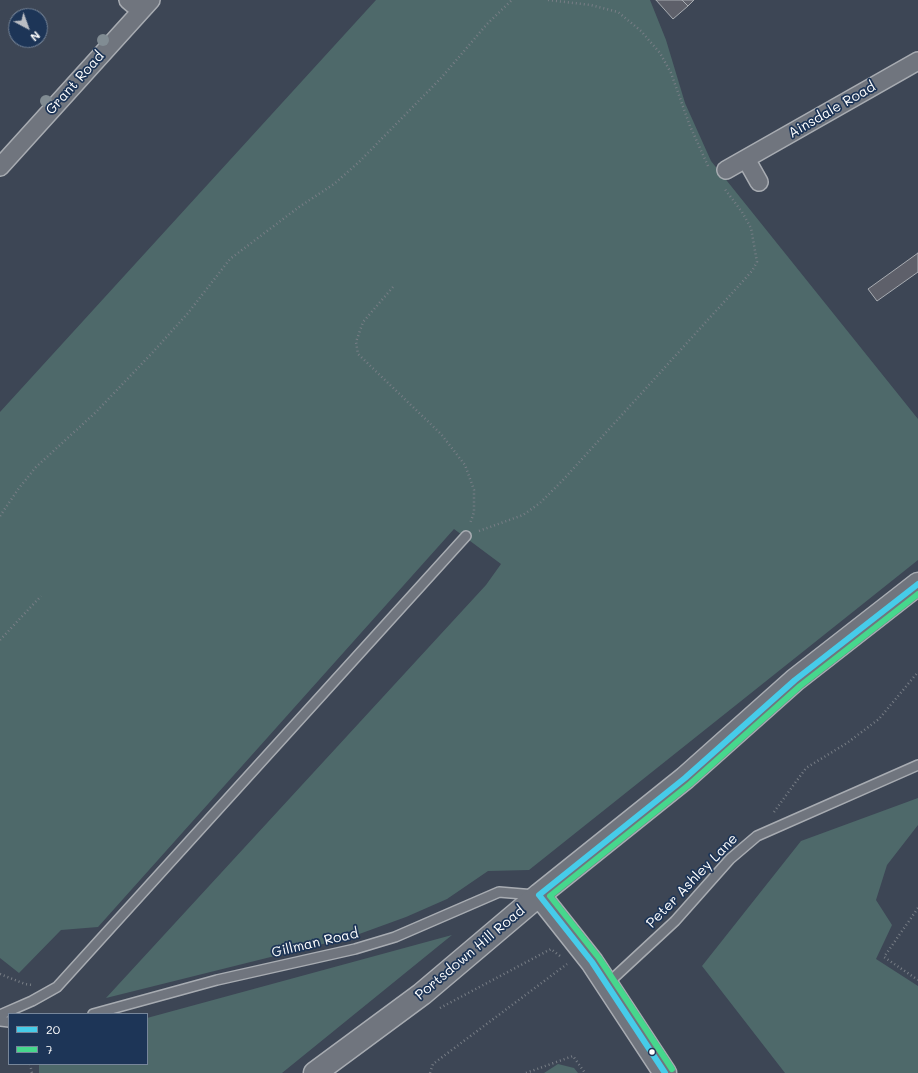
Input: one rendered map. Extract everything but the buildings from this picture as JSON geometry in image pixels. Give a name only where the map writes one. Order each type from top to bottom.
[{"type":"main road","name":"Portsdown Hill Road","points":[[315,1073],[422,994],[538,895],[685,778],[795,680],[918,584]]},
{"type":"main road","points":[[538,895],[592,962],[665,1073]]},
{"type":"street","name":"Grant Road","points":[[0,167],[140,4]]},
{"type":"street","name":"Ainsdale Road","points":[[719,174],[918,61]]},
{"type":"street","points":[[746,159],[759,182]]},
{"type":"lane","points":[[0,1015],[32,1001],[57,986],[466,536]]},
{"type":"lane","name":"Peter Ashley Lane","points":[[607,984],[675,921],[730,859],[757,836],[918,765]]},
{"type":"lane","name":"Gillman Road","points":[[97,1013],[217,980],[362,947],[395,937],[499,892],[538,895]]},
{"type":"path","points":[[0,516],[19,488],[36,467],[96,412],[153,352],[188,313],[230,260],[276,223],[334,184],[360,161],[442,77],[487,24],[512,0]]},
{"type":"path","points":[[466,536],[523,515],[540,503],[563,480],[752,271],[757,262],[750,228],[742,212],[690,126],[671,73],[660,53],[641,31],[618,12],[591,5],[548,0]]},
{"type":"path","points":[[393,287],[363,322],[356,342],[358,354],[441,434],[465,465],[474,490],[474,512],[466,536]]},
{"type":"path","points":[[0,640],[41,596]]},
{"type":"path","points":[[757,836],[806,768],[846,743],[879,719],[918,672]]},
{"type":"path","points":[[918,908],[884,957],[918,980]]},
{"type":"path","points":[[430,1073],[433,1064],[568,963],[551,949],[436,1010]]},
{"type":"path","points":[[0,974],[25,984],[57,986]]},
{"type":"path","points":[[526,1073],[573,1056],[585,1073]]},
{"type":"green space","points":[[376,0],[650,0],[666,40],[685,103],[711,161],[918,419],[918,560],[529,870],[488,871],[447,899],[406,917],[351,937],[106,998],[486,585],[501,564],[454,529],[98,927],[61,930],[19,973],[0,958],[0,412]]},
{"type":"green space","points":[[918,798],[918,825],[887,865],[876,900],[892,925],[876,959],[918,986],[918,1073],[785,1073],[702,966],[801,841]]},
{"type":"green space","points":[[452,935],[282,1073],[39,1073],[39,1065],[148,1065],[148,1018]]},
{"type":"green space","points":[[558,1064],[574,1068],[578,1073],[544,1073]]},
{"type":"transit line","name":"20","points":[[665,1073],[592,962],[539,895],[685,778],[795,680],[918,584]]},
{"type":"transit line","name":"7","points":[[672,1069],[599,958],[550,896],[690,784],[800,686],[918,594]]}]
